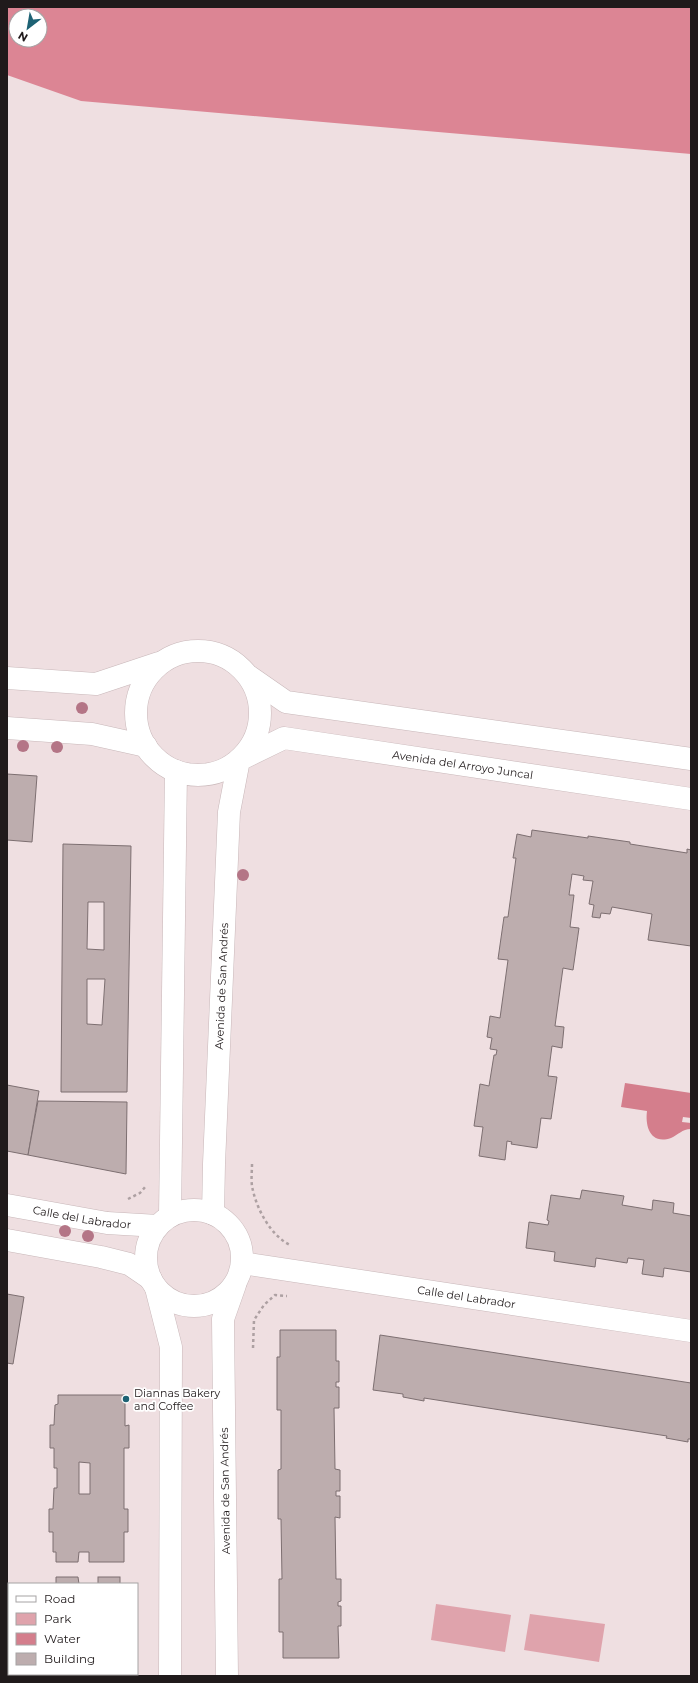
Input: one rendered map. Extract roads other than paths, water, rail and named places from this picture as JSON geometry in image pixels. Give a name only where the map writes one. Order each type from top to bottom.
[{"type":"street","points":[[7,678],[96,684],[159,663],[177,653],[197,650],[217,653],[236,662],[250,677],[286,702],[691,759]]},
{"type":"street","points":[[159,663],[146,677],[138,693],[136,712],[138,730],[146,746],[159,761],[176,771],[196,775],[216,773],[228,768],[239,760],[251,746],[259,730],[261,712],[258,693],[250,677]]},
{"type":"street","points":[[7,728],[92,734],[146,746]]},
{"type":"street","name":"Avenida del Arroyo Juncal","points":[[239,760],[284,738],[691,799]]},
{"type":"street","name":"Avenida de San Andrés","points":[[213,1214],[214,1156],[229,812],[239,760]]},
{"type":"street","points":[[164,1221],[176,771]]},
{"type":"street","name":"Calle del Labrador","points":[[7,1205],[107,1223],[164,1221]]},
{"type":"street","points":[[7,1240],[101,1257],[129,1264],[154,1284],[168,1298],[181,1304],[196,1306],[211,1303],[224,1296],[235,1284],[240,1274],[242,1263],[241,1248],[236,1234],[226,1222],[213,1214],[199,1210],[184,1211],[164,1221],[150,1238],[146,1251],[146,1266],[154,1284],[171,1347],[170,1676]]},
{"type":"street","name":"Calle del Labrador","points":[[242,1263],[691,1331]]},
{"type":"street","name":"Avenida de San Andrés","points":[[227,1676],[223,1319],[235,1284]]},
{"type":"water","points":[[625,1083],[691,1093],[691,1118],[683,1117],[682,1122],[691,1123],[691,1129],[685,1130],[671,1138],[658,1139],[650,1133],[648,1128],[647,1111],[621,1107]]},
{"type":"place","name":"Diannas Bakery and Coffee","points":[[126,1399]]}]
